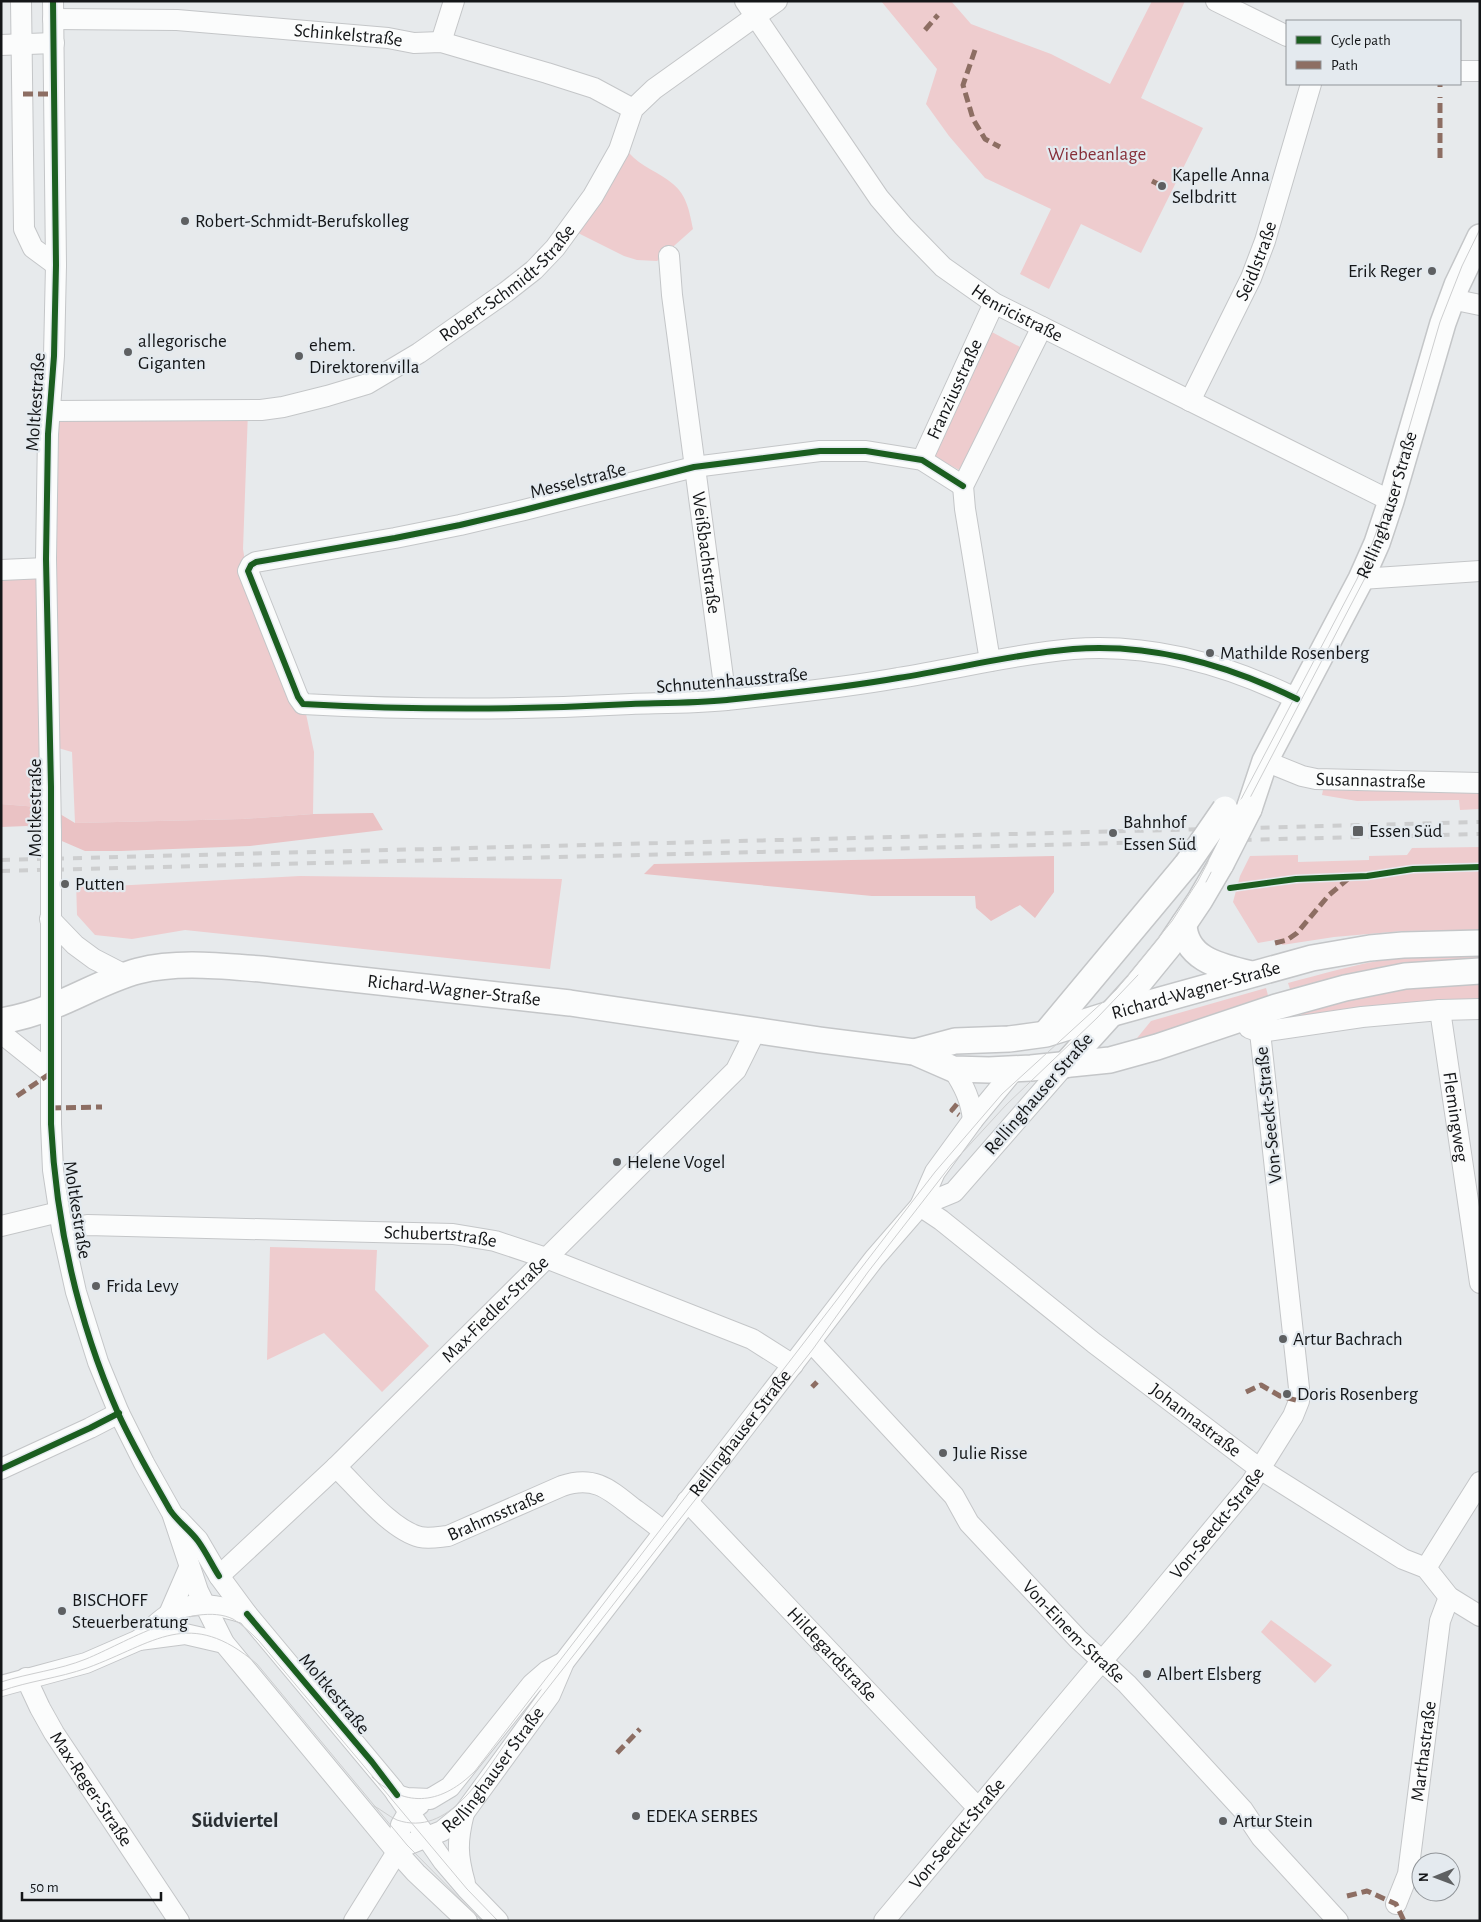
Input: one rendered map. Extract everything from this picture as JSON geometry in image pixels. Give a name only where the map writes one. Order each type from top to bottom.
[{"type":"main road","name":"Rellinghauser Straße","points":[[1015,1069],[1187,864],[1237,809],[1265,761],[1361,578],[1377,543],[1391,502],[1430,363],[1451,299],[1480,236]]},
{"type":"main road","name":"Rellinghauser Straße","points":[[1065,1065],[1138,984],[1184,924],[1221,864],[1237,809]]},
{"type":"main road","points":[[1184,924],[1188,942],[1202,958],[1217,965],[1252,974]]},
{"type":"main road","name":"Richard-Wagner-Straße","points":[[914,1052],[955,1042],[1009,1039],[1046,1034],[1110,1014],[1297,962],[1370,948],[1480,943]]},
{"type":"main road","name":"Richard-Wagner-Straße","points":[[1,1021],[51,1007],[125,975],[154,968],[172,966],[231,967],[570,1003],[914,1052],[953,1069],[1015,1069],[1110,1060],[1156,1047],[1276,1007],[1345,988],[1405,976],[1480,971]]},
{"type":"street","points":[[22,1],[24,229],[33,248],[56,265]]},
{"type":"street","points":[[441,42],[454,1]]},
{"type":"street","points":[[632,109],[751,9],[778,1]]},
{"type":"street","points":[[1216,1],[1286,36]]},
{"type":"street","name":"Henricistraße","points":[[751,9],[879,198],[918,243],[943,267],[994,303],[1391,502]]},
{"type":"street","name":"Schinkelstraße","points":[[53,10],[388,38],[414,42],[441,42],[594,88],[632,109]]},
{"type":"street","name":"Moltkestraße","points":[[53,10],[56,265],[54,356],[49,411],[46,495],[46,568],[51,832],[50,920],[53,1170],[60,1220],[76,1292],[98,1362],[119,1413],[172,1513],[189,1568],[224,1643],[397,1852],[467,1921]]},
{"type":"street","points":[[1,45],[54,43]]},
{"type":"street","points":[[1461,71],[1480,71]]},
{"type":"street","name":"Seidlstraße","points":[[1190,401],[1251,278],[1265,240],[1311,85]]},
{"type":"street","name":"Robert-Schmidt-Straße","points":[[49,411],[261,410],[283,407],[367,384],[419,353],[534,270],[574,225],[593,196],[619,150],[632,109]]},
{"type":"street","name":"Weißbachstraße","points":[[668,256],[694,467],[726,700]]},
{"type":"street","points":[[1451,299],[1480,305]]},
{"type":"street","name":"Franziusstraße","points":[[963,486],[922,460],[994,303]]},
{"type":"street","points":[[990,661],[965,509],[963,486],[1042,327]]},
{"type":"street","name":"Messelstraße","points":[[248,571],[251,565],[256,562],[460,525],[694,467],[820,451],[866,451],[922,460]]},
{"type":"street","points":[[1,570],[46,568]]},
{"type":"street","name":"Schnutenhausstraße","points":[[248,571],[298,697],[303,704],[515,709],[726,700],[897,678],[990,661],[1074,649],[1117,649],[1154,652],[1205,663],[1233,672],[1297,699]]},
{"type":"street","points":[[1361,578],[1480,571]]},
{"type":"street","name":"Susannastraße","points":[[1265,761],[1302,776],[1316,779],[1480,783]]},
{"type":"street","points":[[50,920],[75,945],[125,975]]},
{"type":"street","points":[[1230,1022],[1260,1032],[1362,1017],[1440,1010],[1480,1009]]},
{"type":"street","name":"Flemingweg","points":[[1440,1010],[1474,1208],[1480,1283]]},
{"type":"street","name":"Max-Fiedler-Straße","points":[[219,1576],[336,1467],[736,1070],[756,1030]]},
{"type":"street","name":"Von-Seeckt-Straße","points":[[884,1921],[1147,1609],[1260,1469],[1293,1416],[1299,1394],[1260,1032]]},
{"type":"street","points":[[1,1033],[51,1072]]},
{"type":"street","name":"Rellinghauser Straße","points":[[920,1206],[954,1192],[1065,1065]]},
{"type":"street","points":[[953,1069],[968,1095],[972,1106],[973,1120]]},
{"type":"street","name":"Rellinghauser Straße","points":[[354,1921],[397,1852],[407,1845],[442,1831],[464,1813],[550,1695],[564,1662],[874,1259],[920,1206],[935,1172],[973,1120],[1015,1069]]},
{"type":"street","name":"Johannastraße","points":[[920,1206],[941,1220],[1094,1343],[1260,1469],[1403,1559],[1426,1568]]},
{"type":"street","name":"Schubertstraße","points":[[1,1226],[60,1220],[87,1225],[453,1234],[494,1240],[546,1258],[752,1339],[793,1365]]},
{"type":"street","name":"Von-Einem-Straße","points":[[811,1342],[954,1496],[969,1523],[1078,1639],[1127,1684],[1243,1810],[1261,1838],[1338,1921]]},
{"type":"street","points":[[1,1469],[62,1442],[119,1413]]},
{"type":"street","name":"Brahmsstraße","points":[[336,1467],[395,1525],[427,1538],[448,1536],[562,1486],[580,1482],[595,1483],[610,1490],[664,1532]]},
{"type":"street","points":[[1480,1482],[1426,1568],[1449,1597],[1480,1616]]},
{"type":"street","name":"Hildegardstraße","points":[[687,1501],[978,1808]]},
{"type":"street","name":"Moltkestraße","points":[[172,1513],[198,1540],[219,1576],[247,1614],[372,1762],[466,1890],[498,1921]]},
{"type":"street","points":[[169,1614],[189,1568]]},
{"type":"street","name":"Marthastraße","points":[[1396,1904],[1408,1874],[1440,1621],[1449,1597]]},
{"type":"street","points":[[139,1640],[169,1614],[188,1607],[205,1605],[224,1607],[247,1614]]},
{"type":"street","points":[[1,1686],[86,1663],[139,1640],[185,1634],[224,1643]]},
{"type":"street","name":"Rellinghauser Straße","points":[[397,1852],[401,1825],[409,1811],[450,1787],[532,1684],[547,1671],[564,1662]]},
{"type":"street","name":"Max-Reger-Straße","points":[[26,1678],[54,1732],[179,1921]]},
{"type":"street","name":"Rellinghauser Straße","points":[[397,1795],[407,1798],[430,1799]]},
{"type":"street","points":[[464,1813],[459,1833],[459,1860],[466,1890]]},
{"type":"green space","name":"Wiebeanlage","points":[[881,1],[951,1],[971,24],[1051,54],[1110,84],[1152,1],[1185,1],[1141,98],[1203,128],[1141,253],[1081,224],[1049,289],[1020,274],[1051,209],[985,178],[949,136],[926,104],[937,69]]},
{"type":"green space","points":[[629,153],[639,162],[678,188],[685,199],[689,211],[693,229],[657,261],[637,260],[624,256],[576,232]]},
{"type":"green space","points":[[990,331],[1022,348],[963,472],[931,455]]},
{"type":"green space","points":[[248,411],[243,549],[247,574],[305,709],[314,752],[313,814],[242,819],[75,823],[72,752],[51,746],[51,413]]},
{"type":"green space","points":[[45,568],[50,808],[1,804],[1,572]]},
{"type":"green space","points":[[1323,790],[1480,791],[1480,809],[1460,810],[1459,800],[1357,801],[1322,795]]},
{"type":"green space","points":[[1480,847],[1480,930],[1403,931],[1334,937],[1282,945],[1280,939],[1258,943],[1233,902],[1240,876],[1250,856],[1298,855],[1298,862],[1369,860],[1369,856],[1407,855],[1412,848]]},
{"type":"green space","points":[[300,876],[562,879],[550,969],[185,930],[132,939],[95,935],[77,915],[76,880],[113,886]]},
{"type":"green space","points":[[1480,954],[1480,962],[1291,992],[1288,983],[1352,966],[1401,957]]},
{"type":"green space","points":[[1480,979],[1480,1001],[1302,1017],[1300,1009],[1405,988]]},
{"type":"green space","points":[[1266,988],[1269,999],[1133,1043],[1151,1021]]},
{"type":"green space","points":[[270,1247],[377,1250],[375,1290],[429,1346],[382,1392],[324,1333],[267,1360]]},
{"type":"green space","points":[[1271,1620],[1332,1665],[1315,1683],[1261,1632]]},
{"type":"shaded area","points":[[1,804],[50,808],[75,823],[242,819],[313,814],[373,813],[383,830],[250,846],[85,851],[27,826],[1,827]]},
{"type":"shaded area","points":[[1054,856],[1054,892],[1035,918],[1020,905],[991,921],[976,908],[975,896],[872,896],[644,874],[654,864]]},
{"type":"tram line","points":[[372,1777],[385,1788],[398,1794],[412,1798],[425,1798],[438,1796],[450,1790],[475,1771],[935,1172],[1002,1094],[1116,990],[1172,921],[1198,881],[1357,579],[1388,500],[1440,322],[1462,266],[1480,229]]},
{"type":"tram line","points":[[1206,882],[1365,578],[1394,504]]},
{"type":"tram line","points":[[523,1720],[813,1349],[868,1272],[951,1165],[1006,1105],[1097,1018],[1138,975]]},
{"type":"tram line","points":[[1,1682],[76,1663],[158,1626],[179,1619],[198,1615],[217,1615],[233,1619],[244,1626],[259,1641],[467,1889],[498,1921]]},
{"type":"tram line","points":[[1,1691],[87,1668],[153,1640],[172,1635],[191,1633],[211,1637],[233,1646],[257,1664],[407,1845],[482,1921]]},
{"type":"tram line","points":[[374,1806],[397,1820],[416,1823],[433,1820],[448,1812],[463,1800],[508,1740]]},
{"type":"railway","points":[[1,860],[1480,822]]},
{"type":"railway","points":[[1,871],[1480,834]]},
{"type":"marked path","points":[[925,30],[938,15]]},
{"type":"marked path","points":[[975,50],[963,85],[973,119],[985,139],[1000,147]]},
{"type":"marked path","points":[[23,94],[55,94]]},
{"type":"marked path","points":[[1440,97],[1440,158]]},
{"type":"marked path","points":[[1152,181],[1158,184]]},
{"type":"marked path","points":[[1275,943],[1287,940],[1297,933],[1329,895],[1349,878]]},
{"type":"marked path","points":[[17,1096],[51,1073]]},
{"type":"marked path","points":[[957,1104],[952,1110],[959,1115]]},
{"type":"marked path","points":[[51,1108],[102,1107]]},
{"type":"marked path","points":[[812,1387],[817,1382]]},
{"type":"marked path","points":[[1246,1392],[1261,1385],[1280,1396],[1299,1401]]},
{"type":"marked path","points":[[617,1753],[640,1729]]},
{"type":"marked path","points":[[1347,1896],[1367,1891],[1396,1904],[1404,1921]]},
{"type":"cycle path","points":[[53,1],[56,265],[54,356],[48,434],[46,559],[51,787],[51,1124],[54,1161],[58,1198],[71,1271],[91,1343],[104,1379],[130,1438],[170,1510],[198,1541],[219,1576]]},
{"type":"cycle path","points":[[963,486],[922,460],[866,451],[820,451],[694,467],[460,525],[256,562],[251,565],[248,571],[298,697],[303,704],[426,708],[508,708],[715,701],[856,685],[1051,651],[1102,648],[1160,653],[1188,659],[1244,676],[1297,699]]},
{"type":"cycle path","points":[[1230,888],[1296,879],[1367,876],[1413,869],[1480,867]]},
{"type":"cycle path","points":[[1,1469],[119,1413]]},
{"type":"cycle path","points":[[247,1614],[372,1762],[397,1795]]},
{"type":"place","name":"Kapelle Anna Selbdritt","points":[[1162,186]]},
{"type":"place","name":"Robert-Schmidt-Berufskolleg","points":[[185,221]]},
{"type":"place","name":"Erik Reger","points":[[1432,271]]},
{"type":"place","name":"allegorische Giganten","points":[[128,352]]},
{"type":"place","name":"ehem. Direktorenvilla","points":[[299,356]]},
{"type":"place","name":"Mathilde Rosenberg","points":[[1210,653]]},
{"type":"place","name":"Essen Süd","points":[[1358,831]]},
{"type":"place","name":"Bahnhof Essen Süd","points":[[1113,833]]},
{"type":"place","name":"Putten","points":[[65,884]]},
{"type":"place","name":"Helene Vogel","points":[[617,1162]]},
{"type":"place","name":"Frida Levy","points":[[96,1286]]},
{"type":"place","name":"Artur Bachrach","points":[[1283,1339]]},
{"type":"place","name":"Doris Rosenberg","points":[[1287,1394]]},
{"type":"place","name":"Julie Risse","points":[[943,1453]]},
{"type":"place","name":"BISCHOFF Steuerberatung","points":[[62,1611]]},
{"type":"place","name":"Albert Elsberg","points":[[1147,1674]]},
{"type":"place","name":"EDEKA SERBES","points":[[636,1816]]},
{"type":"place","name":"Artur Stein","points":[[1223,1821]]},
{"type":"district","name":"Südviertel","points":[[235,1820]]}]
